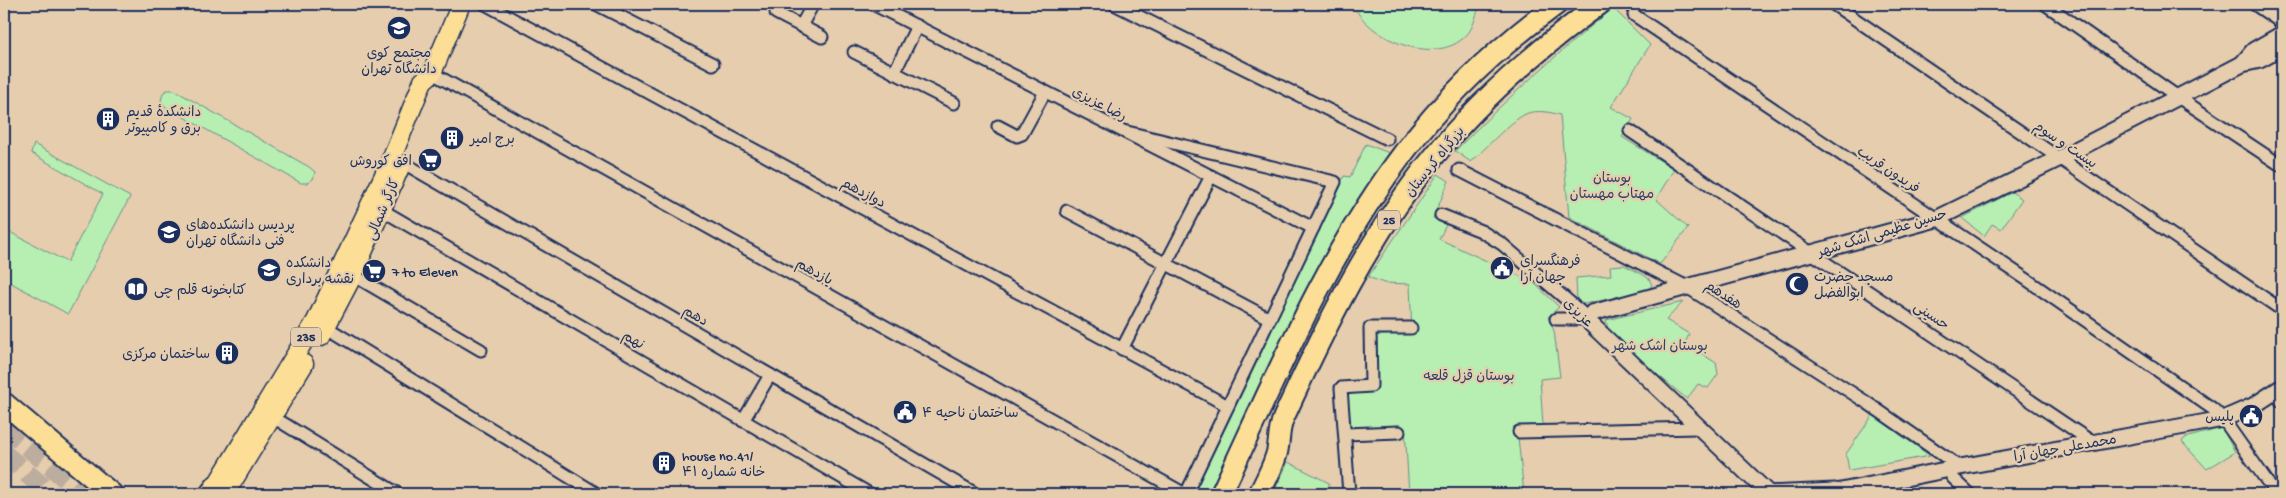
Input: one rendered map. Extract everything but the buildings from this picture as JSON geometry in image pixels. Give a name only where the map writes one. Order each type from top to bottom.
[{"type":"highway","name":"بزرگراه کردستان","points":[[1221,494],[1312,300],[1369,204],[1405,151],[1465,83],[1507,44],[1557,4]]},
{"type":"highway","name":"بزرگراه کردستان","points":[[1259,494],[1277,455],[1282,422],[1333,317],[1365,257],[1431,160],[1473,113],[1518,69],[1600,4]]},
{"type":"highway","points":[[4,403],[112,494]]},
{"type":"highway","name":"25","points":[[1246,494],[1282,422]]},
{"type":"main road","name":"کارگر شمالی","points":[[217,492],[273,417],[326,327],[353,276],[382,210],[390,177],[422,81],[432,73],[461,4]]},
{"type":"main road","name":"کارگر شمالی","points":[[217,492],[316,321],[390,177]]},
{"type":"street","name":"دوازدهم","points":[[485,4],[1228,406]]},
{"type":"street","points":[[596,4],[713,64]]},
{"type":"street","points":[[802,26],[813,4]]},
{"type":"street","name":"رضا عزیزی","points":[[874,4],[1313,228]]},
{"type":"street","points":[[1114,4],[1387,139]]},
{"type":"street","name":"بیست و سوم","points":[[1833,4],[2282,310]]},
{"type":"street","points":[[2045,4],[2282,166]]},
{"type":"street","points":[[2254,4],[2282,23]]},
{"type":"street","points":[[776,13],[822,37]]},
{"type":"street","name":"فریدون قریب","points":[[1634,15],[2160,371],[2213,409],[2223,419],[2276,494]]},
{"type":"street","points":[[894,73],[917,26]]},
{"type":"street","name":"حسین عظیمی اشک شهر","points":[[2242,64],[2254,50],[2282,34]]},
{"type":"street","name":"حسین عظیمی اشک شهر","points":[[1589,319],[1595,312],[1936,219],[2060,158],[2242,64],[2260,60],[2282,48]]},
{"type":"street","points":[[854,52],[954,103]]},
{"type":"street","name":"یازدهم","points":[[432,73],[1185,494]]},
{"type":"street","points":[[998,126],[1017,136],[1022,134],[1026,130],[1045,92]]},
{"type":"street","points":[[1123,131],[1336,182],[1185,494]]},
{"type":"street","name":"حسینی","points":[[1630,131],[2092,442]]},
{"type":"street","name":"هفدهم","points":[[1459,170],[1687,288],[1866,402],[1956,472],[1970,494]]},
{"type":"street","points":[[1122,348],[1211,176]]},
{"type":"street","name":"دهم","points":[[390,177],[770,375],[976,494]]},
{"type":"street","name":"نهم","points":[[382,210],[870,494]]},
{"type":"street","points":[[1067,211],[1270,318]]},
{"type":"street","name":"عزیزی","points":[[1442,215],[1481,231],[1502,244],[1589,319],[1591,324],[1766,494]]},
{"type":"street","points":[[353,276],[482,350]]},
{"type":"street","points":[[1556,319],[1589,319]]},
{"type":"street","points":[[326,327],[597,494]]},
{"type":"street","points":[[1349,494],[1341,388],[1371,386],[1370,328],[1410,328]]},
{"type":"street","points":[[743,420],[770,375]]},
{"type":"street","name":"محمدعلی جهان آرا","points":[[1841,491],[1956,472],[2092,442],[2223,419],[2280,394]]},
{"type":"street","points":[[273,417],[398,494]]},
{"type":"street","points":[[1519,432],[1698,428]]},
{"type":"street","points":[[1345,434],[1399,432]]},
{"type":"street","points":[[1766,494],[1841,491]]},
{"type":"street","points":[[1826,494],[1841,491]]},
{"type":"green space","points":[[1353,4],[1480,4],[1471,29],[1457,43],[1441,48],[1424,49],[1406,46],[1389,39],[1361,17]]},
{"type":"green space","name":"بوستان مهتاب مهستان","points":[[1613,8],[1650,45],[1611,107],[1633,119],[1622,137],[1674,169],[1656,199],[1688,228],[1660,264],[1569,217],[1560,115],[1536,112],[1522,116],[1471,162],[1455,151],[1532,77]]},
{"type":"green space","points":[[167,90],[174,90],[309,167],[315,172],[313,179],[307,183],[301,183],[166,107],[161,101],[163,93]]},
{"type":"green space","points":[[34,144],[130,197],[68,314],[4,279],[4,229],[67,262],[103,194],[31,153]]},
{"type":"green space","points":[[1366,144],[1389,153],[1340,232],[1300,302],[1208,494],[1192,494],[1344,176],[1350,177]]},
{"type":"green space","name":"بوستان قزل قلعه","points":[[1438,174],[1449,181],[1433,218],[1446,225],[1439,239],[1534,283],[1559,307],[1548,317],[1554,331],[1560,377],[1540,379],[1543,426],[1517,428],[1524,494],[1409,494],[1405,428],[1349,432],[1346,393],[1377,390],[1373,335],[1412,334],[1410,284],[1384,283],[1368,277]]},
{"type":"green space","points":[[2012,192],[2022,199],[2001,229],[1992,224],[1984,236],[1962,218]]},
{"type":"green space","points":[[1624,265],[1649,279],[1652,285],[1647,291],[1584,304],[1577,300],[1576,278],[1611,275],[1610,266]]},
{"type":"green space","name":"بوستان اشک شهر","points":[[1683,302],[1666,320],[1689,334],[1685,343],[1716,363],[1718,374],[1708,388],[1698,384],[1687,399],[1609,335],[1606,320]]},
{"type":"green space","points":[[1873,415],[1930,456],[1849,470],[1846,454]]},
{"type":"green space","points":[[2222,428],[2235,452],[2207,469],[2182,442],[2185,438]]},
{"type":"green space","points":[[1288,462],[1329,483],[1328,494],[1273,494]]},
{"type":"tunnel","points":[[4,427],[84,494]]},
{"type":"tunnel","points":[[4,454],[51,494]]},
{"type":"place","name":"مجتمع کوی دانشگاه تهران","points":[[399,28]]},
{"type":"place","name":"دانشکدهٔ قدیم برق و کامپیوتر","points":[[108,119]]},
{"type":"place","name":"برج امیر","points":[[452,138]]},
{"type":"place","name":"افق کوروش","points":[[430,160]]},
{"type":"place","name":"پردیس دانشکده‌های فنی دانشگاه تهران","points":[[169,232]]},
{"type":"place","name":"فرهنگسرای جهان آرا","points":[[1502,268]]},
{"type":"place","name":"دانشکده نقشه برداری","points":[[269,270]]},
{"type":"place","name":"7 to Eleven","points":[[374,271]]},
{"type":"place","name":"مسجد حضرت ابوالفضل","points":[[1797,284]]},
{"type":"place","name":"کتابخونه قلم چی","points":[[136,289]]},
{"type":"place","name":"ساختمان مرکزی","points":[[227,353]]},
{"type":"place","name":"ساختمان ناحیه ۴","points":[[905,412]]},
{"type":"place","name":"پلیس","points":[[2251,416]]},
{"type":"place","name":"house no.41/ خانه شماره ۴۱","points":[[664,463]]}]
